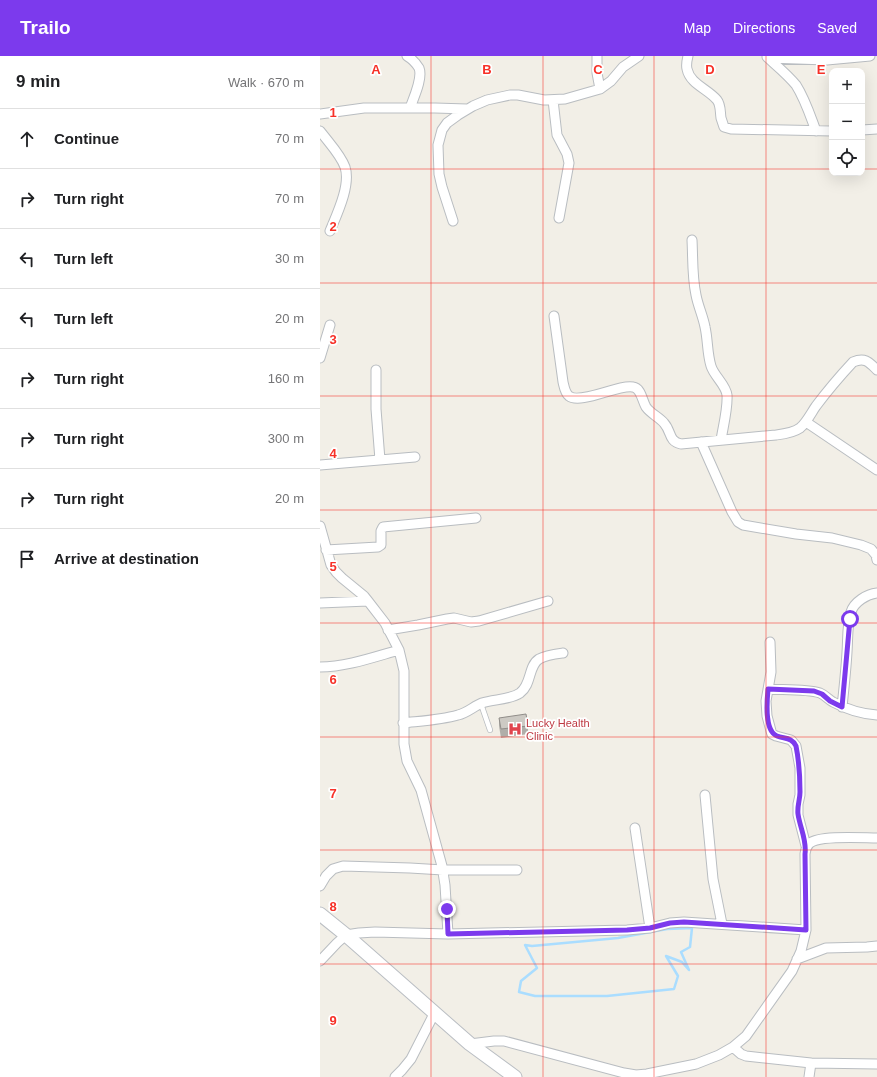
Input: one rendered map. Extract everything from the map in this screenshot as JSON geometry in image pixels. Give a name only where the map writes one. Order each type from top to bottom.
[{"type":"main road","points":[[320,914],[435,1012],[470,1044],[515,1077]]},
{"type":"street","points":[[408,56],[418,67],[420,75],[410,108]]},
{"type":"street","points":[[597,56],[597,73],[600,88]]},
{"type":"street","points":[[453,222],[439,174],[438,145],[442,130],[447,123],[467,109],[487,100],[518,95],[544,100],[565,99],[600,88],[611,81],[623,67],[639,56]]},
{"type":"street","points":[[688,56],[687,68],[689,75],[718,101],[721,120],[724,127],[731,129],[829,131]]},
{"type":"street","points":[[767,57],[827,60],[870,56]]},
{"type":"street","points":[[767,57],[788,76],[796,86],[807,105],[816,131]]},
{"type":"street","points":[[553,100],[557,135],[567,154],[569,163],[559,218]]},
{"type":"street","points":[[320,114],[364,108],[467,109]]},
{"type":"street","points":[[865,130],[877,129]]},
{"type":"street","points":[[320,132],[345,168],[345,192],[330,231]]},
{"type":"street","points":[[692,240],[696,296],[705,327],[708,356],[711,368],[725,388],[727,394],[722,440]]},
{"type":"street","points":[[554,316],[562,382],[569,396],[574,398],[586,397],[625,386],[634,387],[638,390],[646,407],[665,424],[672,439],[681,444],[792,433],[806,422],[815,407],[853,362],[864,360],[869,362],[877,370]]},
{"type":"street","points":[[320,358],[330,325]]},
{"type":"street","points":[[376,370],[376,409],[380,460]]},
{"type":"street","points":[[806,422],[877,470]]},
{"type":"street","points":[[701,442],[732,512],[738,522],[743,525],[796,534],[832,538],[860,545],[871,549],[877,560]]},
{"type":"street","points":[[320,465],[415,457]]},
{"type":"street","points":[[326,550],[378,547],[381,545],[380,531],[383,527],[476,518]]},
{"type":"street","points":[[320,526],[331,565],[342,578],[364,596],[385,623],[399,650],[404,671],[404,744],[407,761],[421,790],[443,870],[448,934]]},
{"type":"street","points":[[842,707],[848,628],[851,611],[862,598],[877,593]]},
{"type":"street","points":[[320,604],[368,601]]},
{"type":"street","points":[[388,630],[454,618],[470,622],[479,621],[548,601]]},
{"type":"street","points":[[470,1044],[504,1041],[636,1075],[696,1064],[719,1055],[733,1047],[746,1036],[792,971],[801,951],[806,930],[806,846],[798,814],[800,768],[796,746],[791,740],[776,736],[771,731],[766,707],[771,676],[770,642]]},
{"type":"street","points":[[320,667],[331,667],[399,650]]},
{"type":"street","points":[[403,723],[458,715],[481,704],[515,696],[522,692],[528,684],[534,664],[540,659],[563,653]]},
{"type":"street","points":[[768,689],[814,691],[822,694],[830,701],[842,707],[862,713],[877,715]]},
{"type":"street","points":[[705,796],[713,879],[722,924]]},
{"type":"street","points":[[636,828],[650,928]]},
{"type":"street","points":[[806,846],[812,841],[825,838],[877,838]]},
{"type":"street","points":[[320,886],[332,869],[344,866],[443,870],[517,870]]},
{"type":"street","points":[[320,961],[336,943],[346,935],[359,933],[448,934],[627,930],[650,928],[670,923],[684,922],[806,930]]},
{"type":"street","points":[[798,959],[826,948],[877,946]]},
{"type":"street","points":[[394,1077],[411,1059],[435,1012]]},
{"type":"street","points":[[733,1047],[741,1054],[746,1056],[811,1063],[877,1064]]},
{"type":"street","points":[[809,1077],[811,1063]]},
{"type":"lane","points":[[481,704],[490,730]]},
{"type":"building","points":[[526,714],[528,726],[501,729],[499,718]]},
{"type":"waterway","points":[[692,928],[690,947],[681,952],[689,970],[682,962],[666,956],[678,976],[674,989],[607,996],[535,996],[519,992],[521,981],[537,968],[525,945],[532,946],[618,938],[667,929],[692,928]]},
{"type":"place","name":"Lucky Health Clinic","points":[[515,729]]},
{"type":"route","points":[[447,909],[448,934],[627,930],[650,928],[670,923],[684,922],[806,930],[806,846],[798,814],[800,768],[794,742],[772,734],[766,707],[768,689],[814,691],[822,694],[830,701],[842,707],[850,619]]}]
